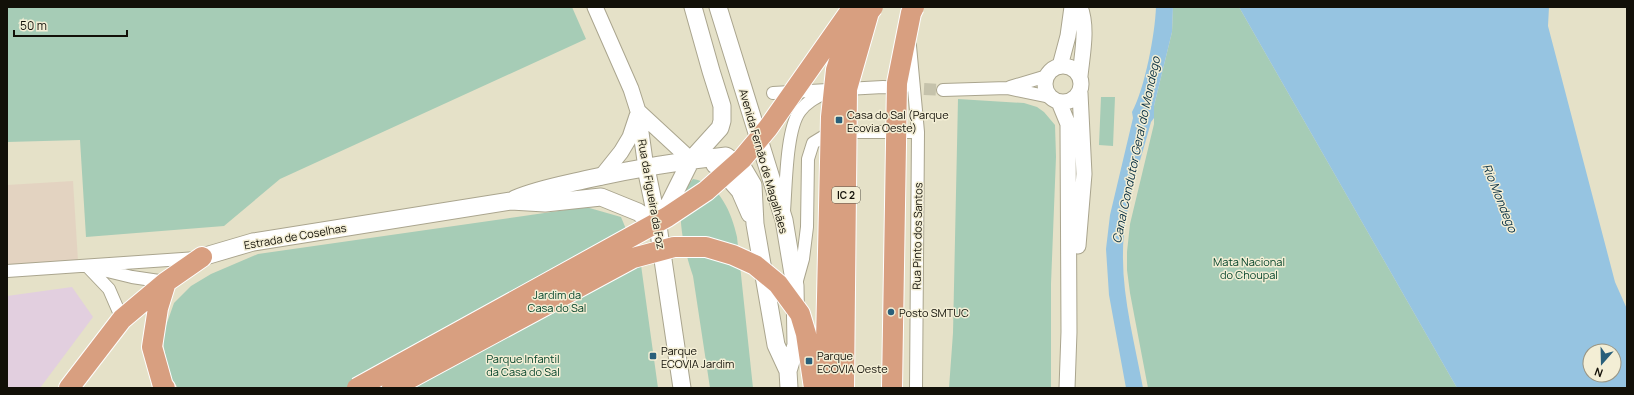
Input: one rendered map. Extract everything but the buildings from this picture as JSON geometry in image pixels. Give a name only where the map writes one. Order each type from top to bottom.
[{"type":"highway","points":[[357,388],[667,217],[706,190],[742,158],[768,128],[853,7]]},
{"type":"highway","name":"IC 2","points":[[825,388],[831,117],[836,70],[856,7]]},
{"type":"highway","name":"IC 2","points":[[844,388],[847,89],[869,12],[873,7]]},
{"type":"highway","points":[[892,388],[897,82],[911,13],[914,7]]},
{"type":"highway","points":[[392,388],[633,258],[674,247],[706,247],[733,255],[755,265],[778,284],[800,314],[806,334],[814,388]]},
{"type":"highway","points":[[69,388],[122,318],[166,282],[202,257]]},
{"type":"highway","points":[[165,388],[163,386],[152,347],[158,308],[166,282]]},
{"type":"main road","points":[[511,201],[545,203],[601,197],[638,212],[658,226],[691,160],[720,128],[722,121],[722,106],[693,7]]},
{"type":"main road","name":"Avenida Fernão de Magalhães","points":[[718,7],[784,220],[795,286],[796,345],[788,371],[789,388]]},
{"type":"main road","points":[[511,201],[535,191],[691,160],[718,166],[740,191],[755,224],[776,345],[788,371]]},
{"type":"main road","name":"Rua da Figueira da Foz","points":[[646,168],[658,226],[682,388]]},
{"type":"main road","name":"Estrada de Coselhas","points":[[202,257],[253,242],[511,201]]},
{"type":"street","name":"Rua da Figueira da Foz","points":[[595,7],[631,89],[638,111],[646,168]]},
{"type":"street","name":"Rua Pinto dos Santos","points":[[906,7],[918,132],[916,388]]},
{"type":"street","points":[[1060,66],[1068,36],[1072,7]]},
{"type":"street","points":[[1067,388],[1070,332],[1084,174],[1080,93],[1082,88],[1080,76],[1084,36],[1083,14],[1080,7]]},
{"type":"street","points":[[943,90],[1006,88],[1046,76],[1052,70],[1060,66],[1074,69],[1080,76]]},
{"type":"street","points":[[1046,76],[1045,87],[1055,100],[1068,124],[1070,332]]},
{"type":"street","points":[[799,111],[773,93],[883,87],[906,88]]},
{"type":"street","points":[[1006,88],[1055,100],[1071,101],[1080,93]]},
{"type":"street","points":[[784,220],[791,129],[799,111],[812,100],[830,90]]},
{"type":"street","points":[[601,177],[621,152],[630,137],[638,111],[691,160]]},
{"type":"street","points":[[795,286],[803,259],[807,227],[808,159],[813,143],[831,132],[918,132]]},
{"type":"street","name":"Estrada de Coselhas","points":[[7,272],[88,267],[202,257]]},
{"type":"street","points":[[88,267],[132,278],[166,282]]},
{"type":"street","points":[[88,267],[109,289],[122,318]]},
{"type":"shaded area","points":[[73,181],[78,261],[7,266],[7,185]]},
{"type":"shaded area","points":[[72,287],[93,317],[40,388],[7,388],[7,296]]},
{"type":"green space","points":[[7,7],[572,7],[586,39],[280,179],[224,226],[86,237],[80,140],[7,142]]},
{"type":"green space","name":"Mata Nacional do Choupal","points":[[1173,7],[1239,7],[1457,388],[1148,388],[1130,293],[1127,270],[1127,252],[1130,224],[1154,124],[1154,106],[1172,32]]},
{"type":"green space","points":[[1101,97],[1115,97],[1113,146],[1099,145]]},
{"type":"green space","points":[[958,99],[1024,103],[1037,107],[1044,112],[1055,125],[1056,157],[1051,284],[1051,388],[949,388],[953,333]]},
{"type":"green space","points":[[693,179],[711,187],[717,193],[728,210],[735,228],[753,388],[710,388],[693,276],[684,244],[681,220],[683,197],[687,187]]},
{"type":"green space","name":"Jardim da Casa do Sal","points":[[586,207],[621,217],[641,265],[658,388],[178,388],[169,375],[162,337],[174,303],[191,286],[211,274],[258,254]]},
{"type":"water","name":"Canal Condutor Geral do Mondego","points":[[1156,7],[1173,7],[1172,32],[1154,106],[1154,118],[1151,122],[1137,170],[1126,220],[1123,270],[1127,303],[1143,388],[1126,388],[1109,295],[1106,249],[1110,215],[1133,118],[1132,112],[1137,102],[1148,61],[1154,31]]},
{"type":"water","name":"Rio Mondego","points":[[1239,7],[1549,7],[1548,26],[1615,282],[1627,309],[1627,388],[1457,388]]},
{"type":"tunnel","points":[[906,88],[943,90]]},
{"type":"place","name":"Casa do Sal (Parque Ecovia Oeste)","points":[[839,120]]},
{"type":"place","name":"Posto SMTUC","points":[[891,312]]},
{"type":"place","name":"Parque ECOVIA Jardim","points":[[653,356]]},
{"type":"place","name":"Parque ECOVIA Oeste","points":[[809,361]]},
{"type":"park label","name":"Parque Infantil da Casa do Sal","points":[[523,364]]}]
